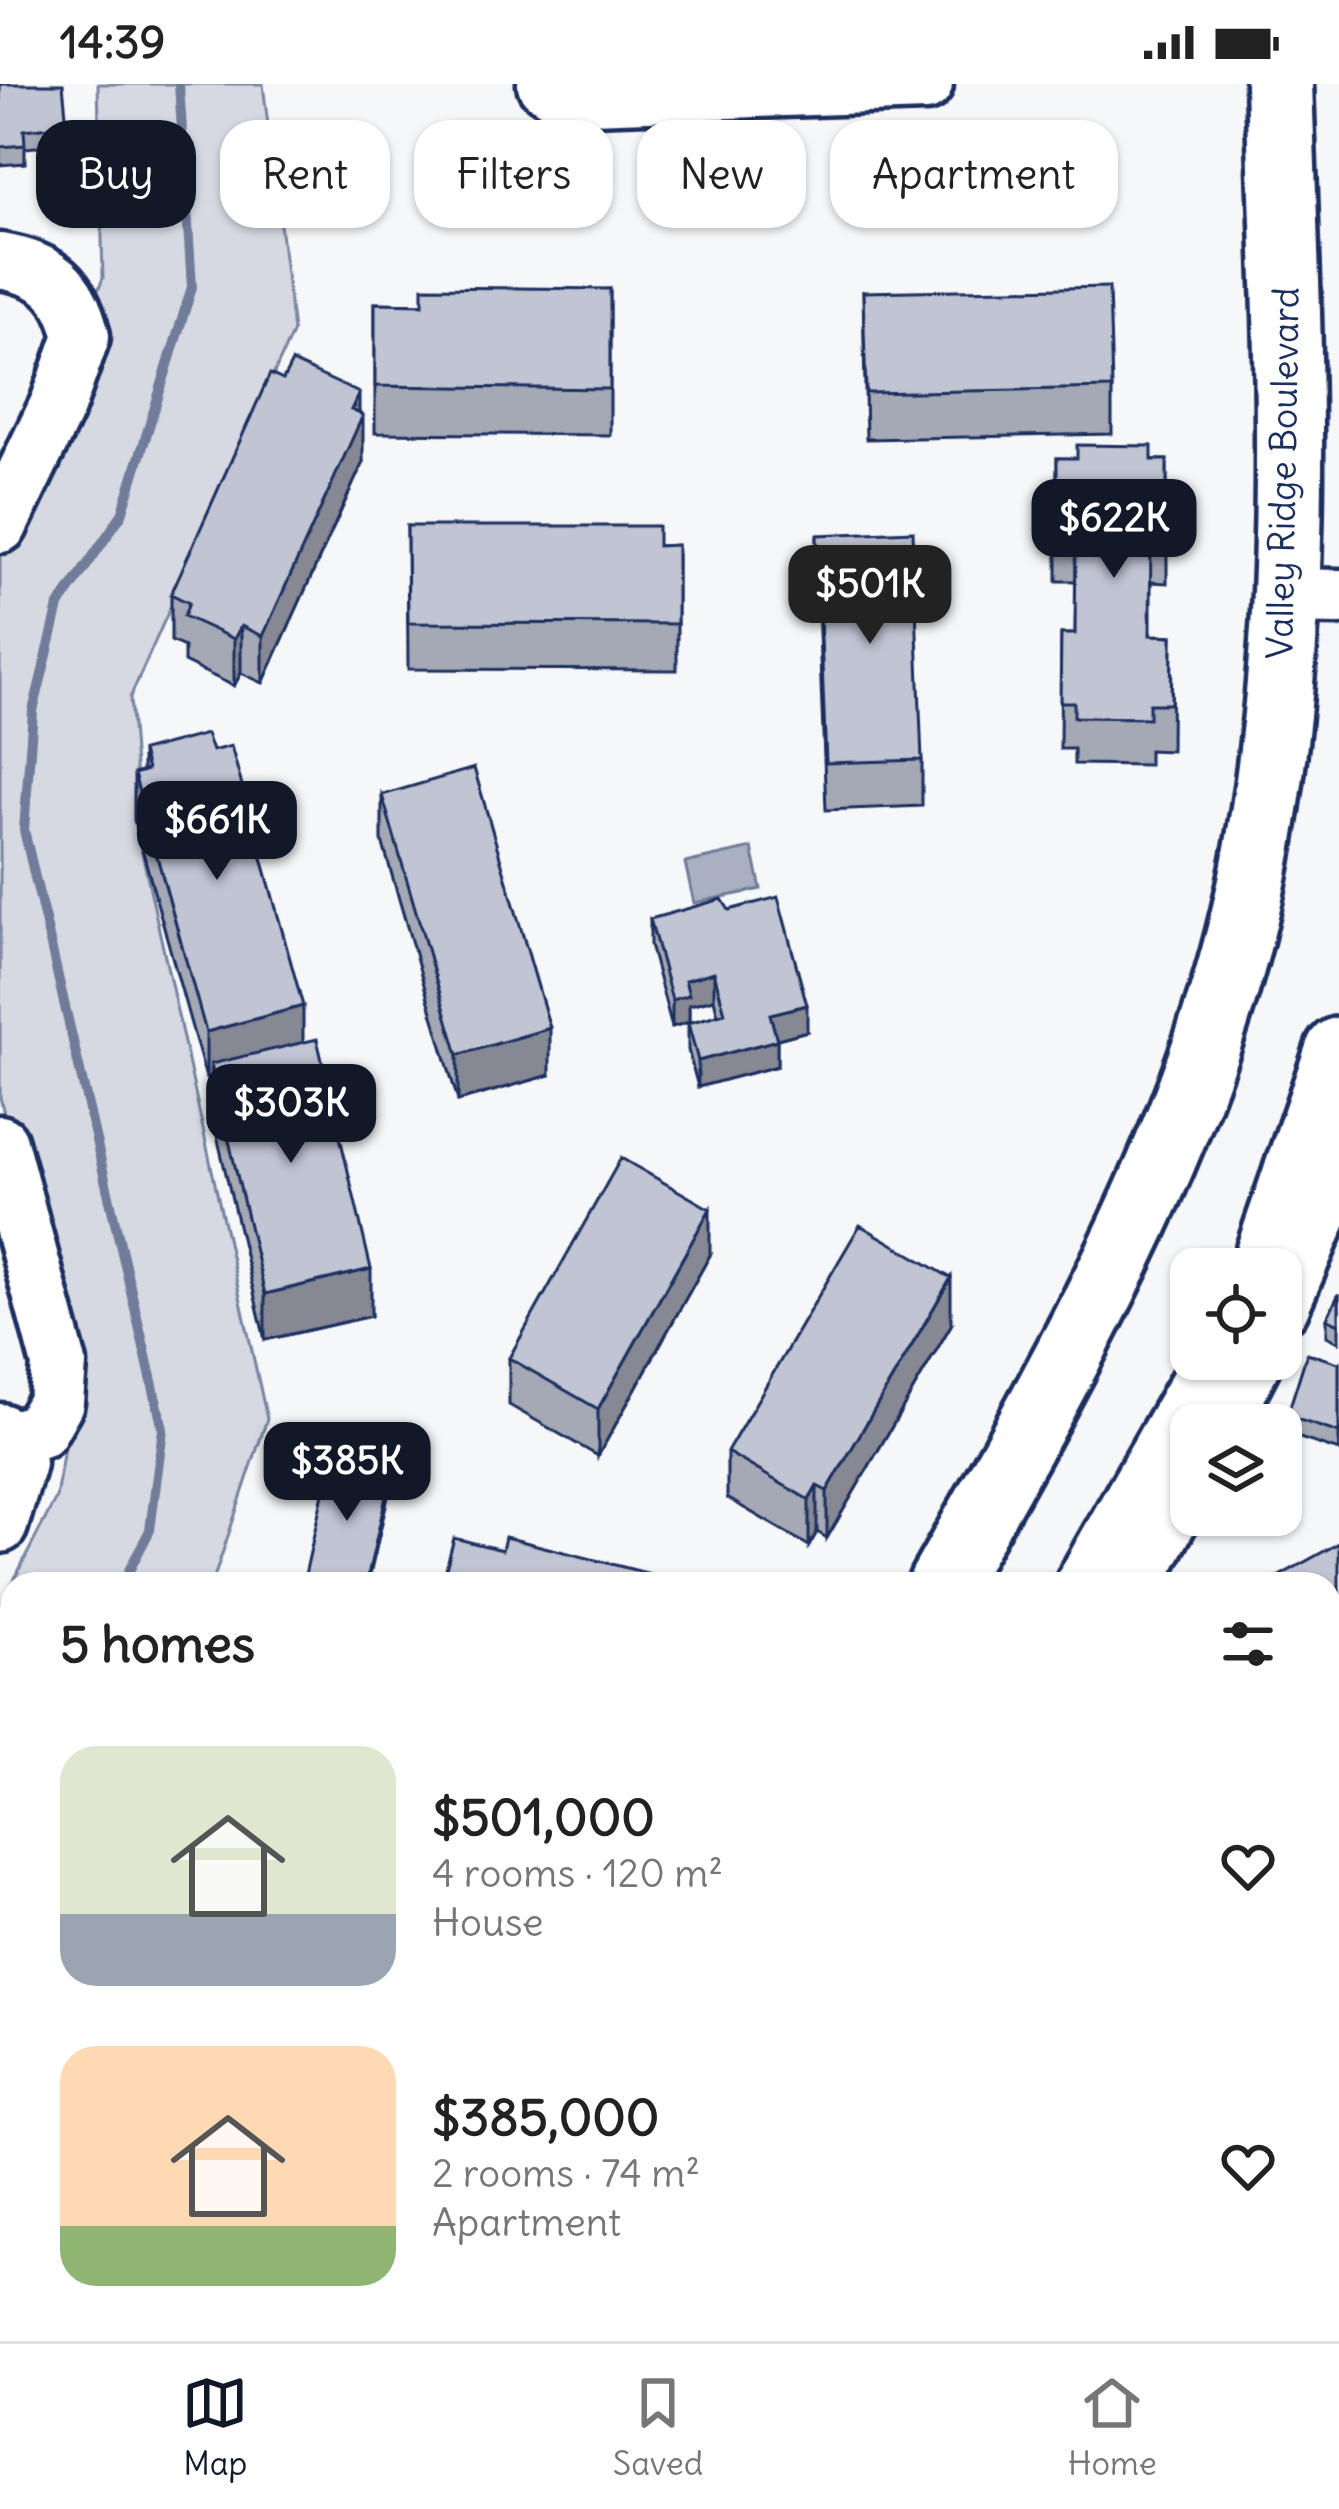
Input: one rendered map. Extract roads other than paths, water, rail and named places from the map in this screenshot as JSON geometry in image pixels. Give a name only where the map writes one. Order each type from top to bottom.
[{"type":"main road","name":"Valley Ridge Boulevard","points":[[948,1572],[1137,1216],[1204,1046],[1254,874],[1314,597],[1279,84]]},
{"type":"main road","points":[[1271,1248],[1339,1051]]},
{"type":"main road","points":[[1097,1572],[1206,1380]]},
{"type":"street","points":[[544,84],[564,97],[925,84]]},
{"type":"street","points":[[0,261],[42,270],[63,286],[82,336],[58,404],[0,525]]},
{"type":"street","points":[[0,1144],[59,1364],[56,1402],[40,1430],[6,1435],[18,1463],[0,1525]]},
{"type":"street","points":[[1302,1258],[1339,1172]]},
{"type":"street","points":[[1141,1572],[1170,1519]]},
{"type":"water","points":[[752,848],[761,889],[694,903],[685,863]]},
{"type":"waterway","points":[[128,1572],[150,1530],[163,1429],[24,830],[33,711],[59,606],[122,514],[192,287],[179,84]]}]
